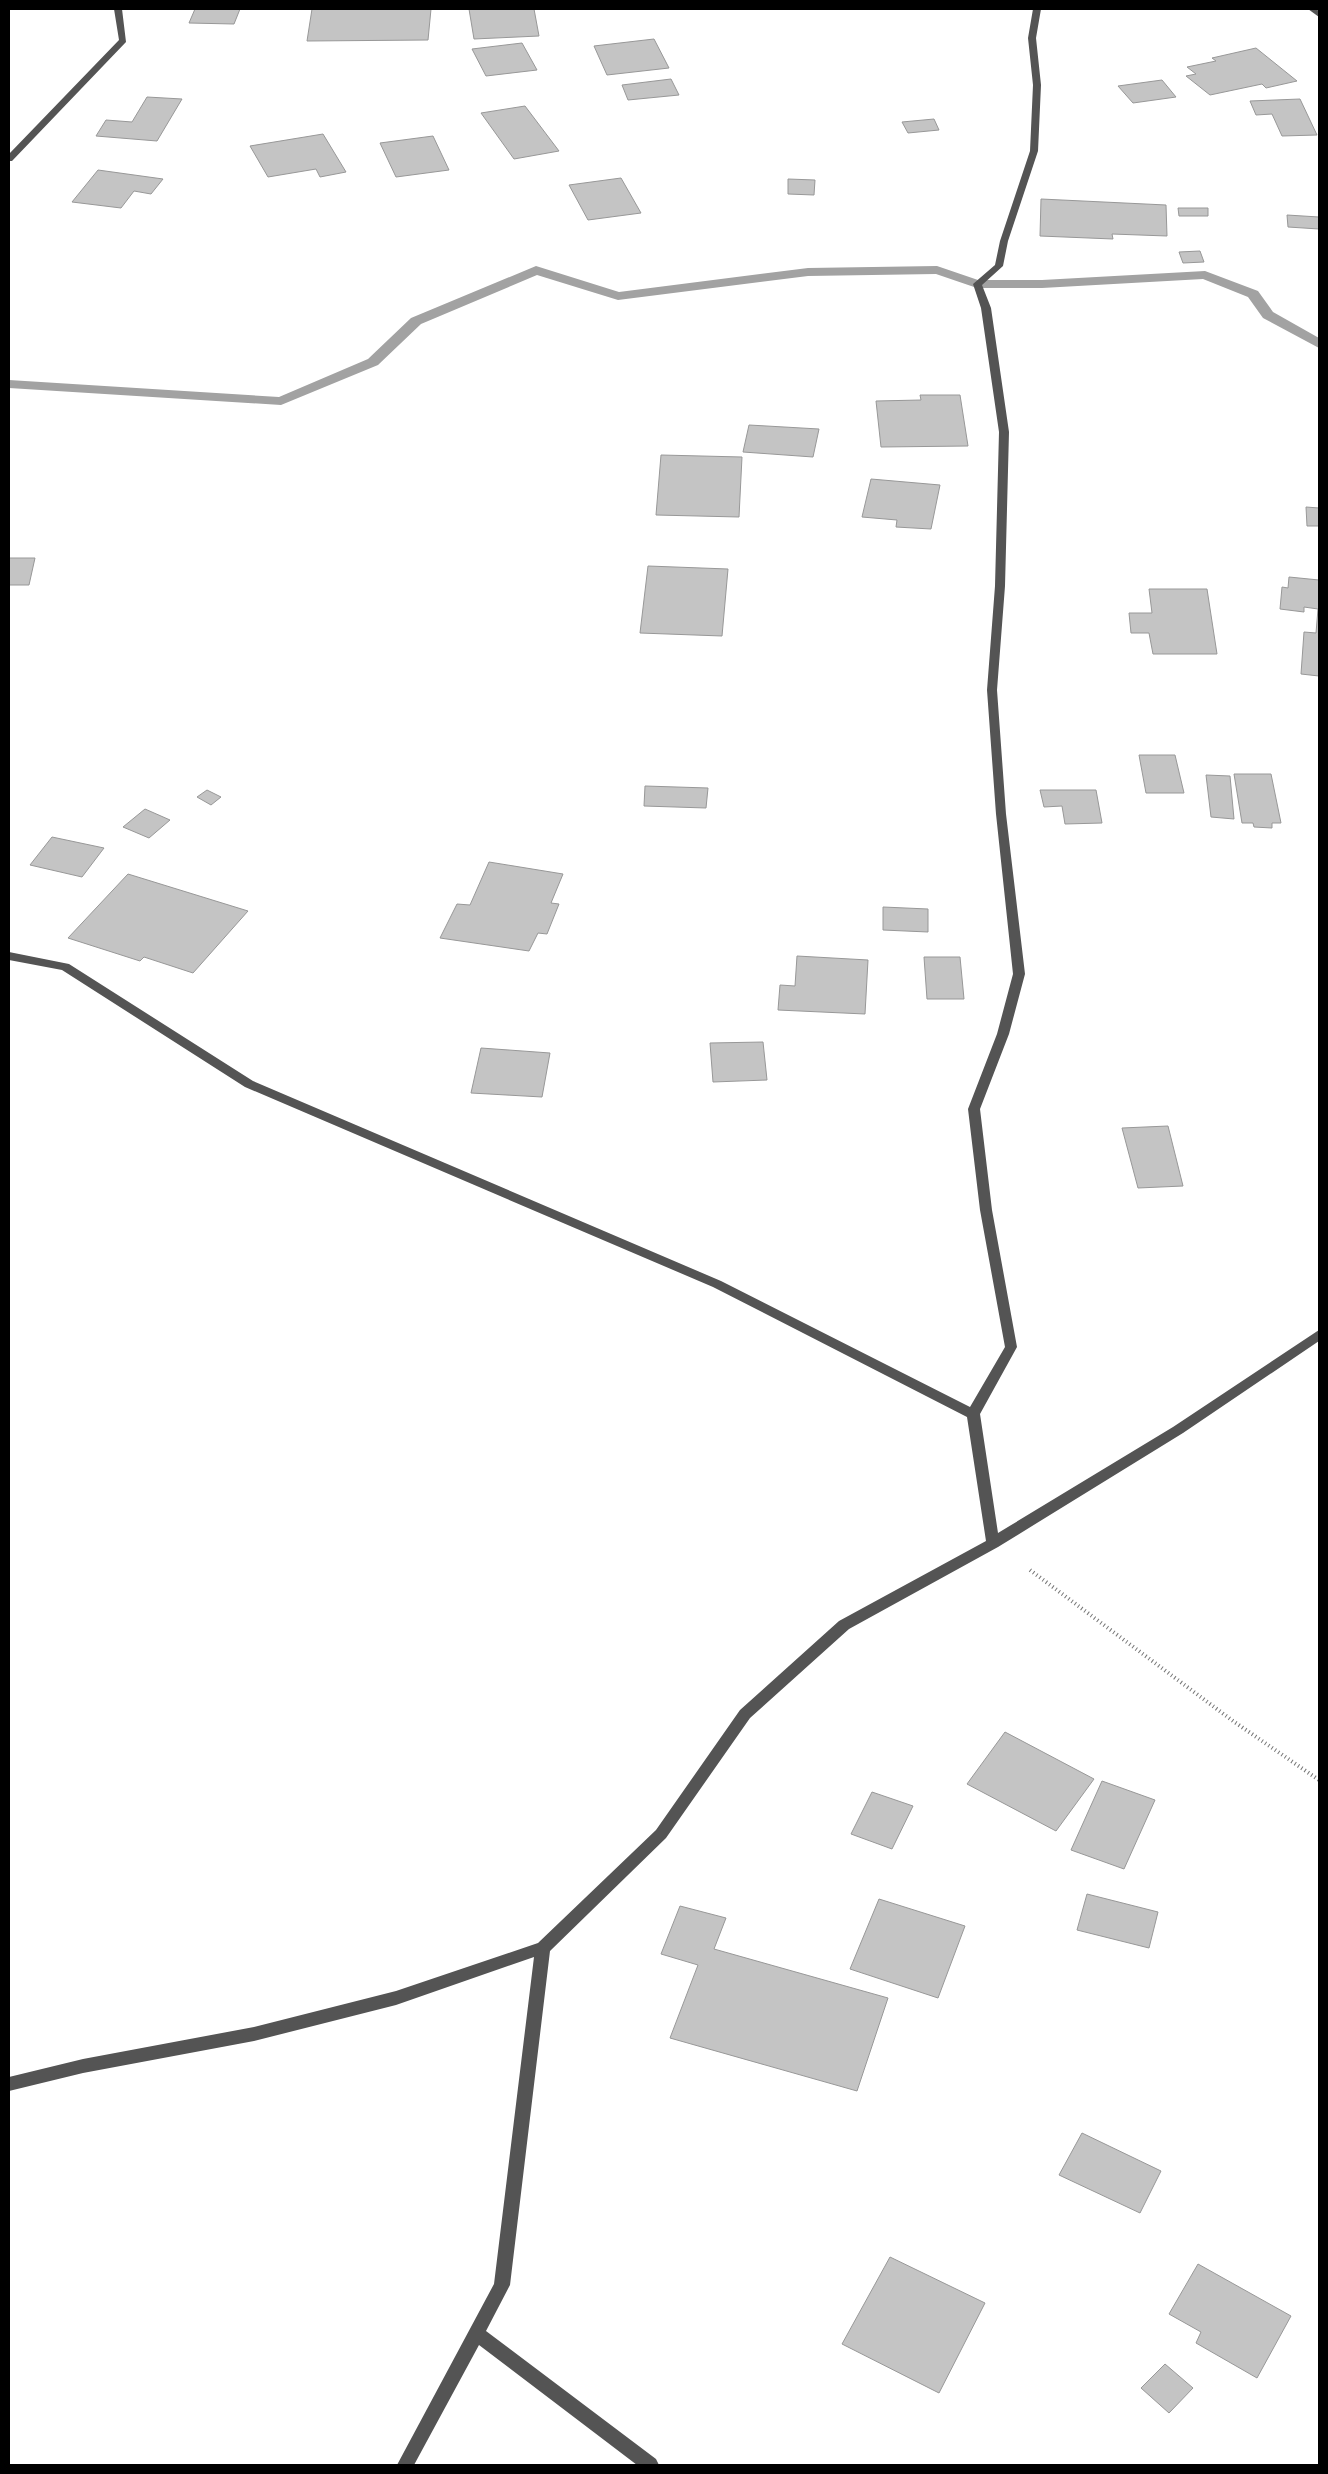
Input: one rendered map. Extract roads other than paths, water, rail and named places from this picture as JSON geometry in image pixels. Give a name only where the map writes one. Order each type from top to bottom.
[{"type":"street","points":[[9,159],[123,40],[118,9]]},
{"type":"street","points":[[993,1543],[973,1414],[1011,1348],[986,1210],[974,1109],[1003,1034],[1019,974],[1001,814],[992,690],[1000,586],[1004,432],[986,308],[976,284],[998,266],[1004,241],[1034,151],[1037,85],[1032,38],[1037,9]]},
{"type":"street","points":[[1312,9],[1319,15]]},
{"type":"street","points":[[9,956],[65,967],[249,1084],[717,1284],[973,1414]]},
{"type":"street","points":[[9,2084],[83,2066],[264,2032],[396,1998],[543,1948],[661,1834],[745,1714],[844,1625],[993,1543],[1178,1430],[1319,1335]]},
{"type":"street","points":[[405,2465],[502,2285],[543,1948]]},
{"type":"street","points":[[476,2334],[650,2465]]},
{"type":"waterway","points":[[9,384],[281,401],[373,362],[416,321],[536,270],[618,296],[808,272],[937,270],[977,284],[1042,284],[1205,275],[1253,294],[1268,315],[1319,344]]}]
